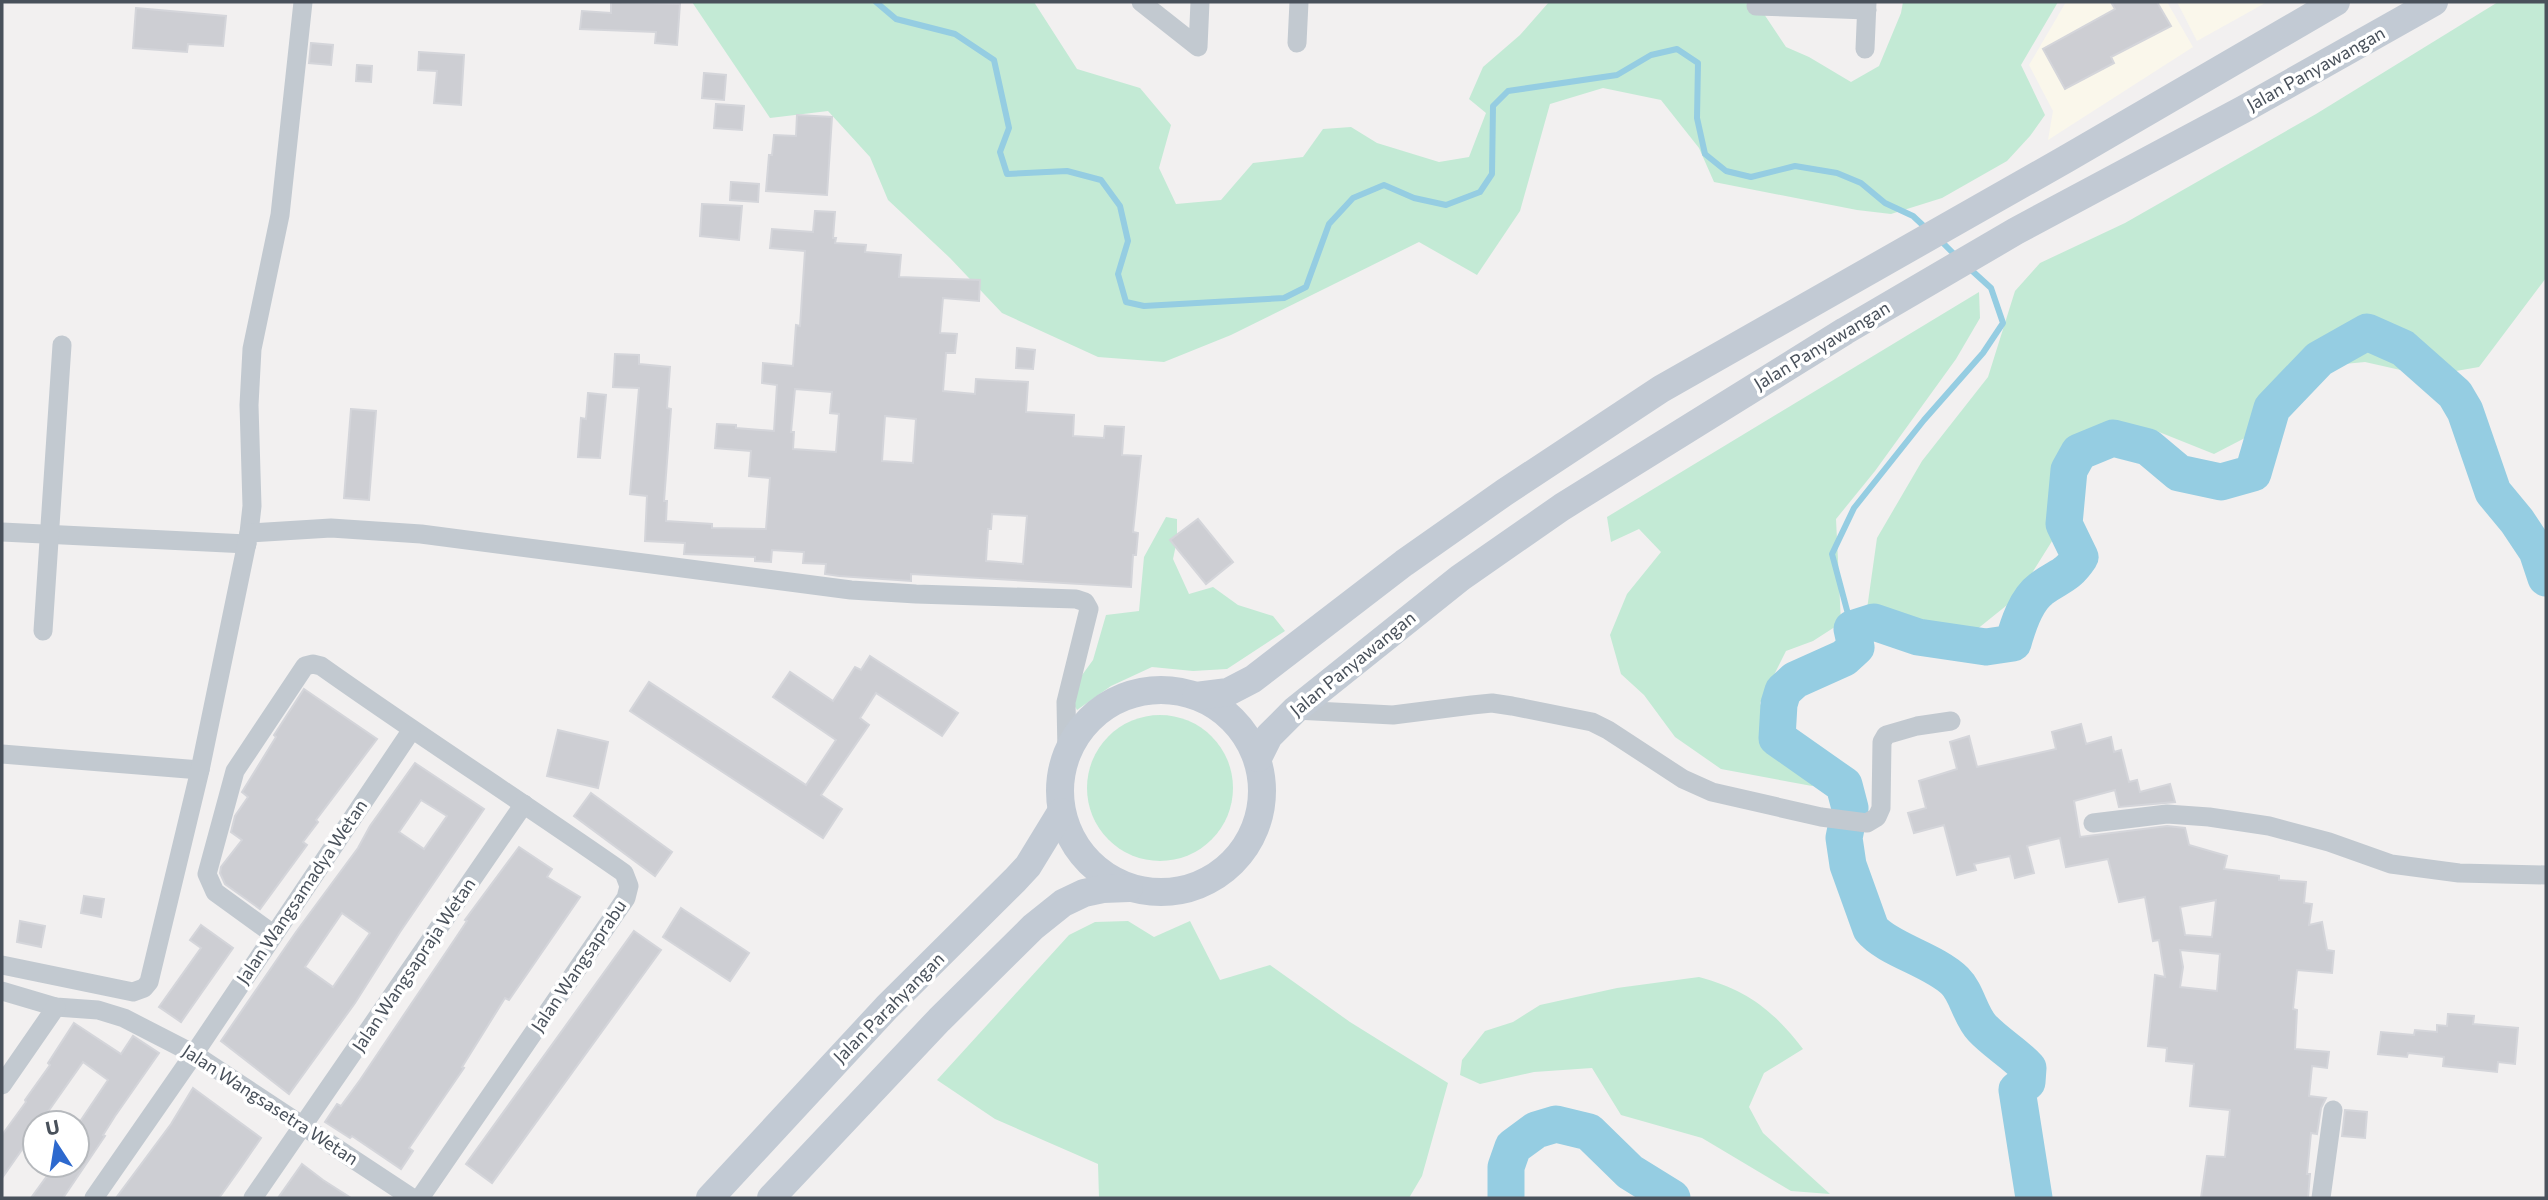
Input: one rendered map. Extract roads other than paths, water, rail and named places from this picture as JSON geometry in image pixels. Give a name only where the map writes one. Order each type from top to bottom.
[{"type":"main road","points":[[1196,696],[1228,692],[1253,679],[1404,563],[1661,389],[2336,2]]},
{"type":"main road","name":"Jalan Panyawangan","points":[[1258,758],[1269,736],[1295,710],[1460,578],[1562,507],[1713,412],[2016,231],[2220,122],[2434,2]]},
{"type":"main road","points":[[771,1198],[939,1020],[1033,927],[1063,904],[1084,893],[1103,889],[1131,888],[1163,892],[1194,887],[1222,872],[1245,849],[1259,821],[1263,789],[1258,758],[1244,732],[1223,710],[1196,696],[1166,690],[1135,693],[1107,705],[1084,725],[1067,752],[1060,781],[1061,812],[1070,838],[1086,860],[1107,877],[1131,888]]},
{"type":"main road","name":"Jalan Parahyangan","points":[[710,1198],[887,1007],[1028,866],[1061,812]]},
{"type":"street","points":[[2,965],[134,992],[144,988],[149,982],[200,770],[248,539],[252,506],[249,405],[251,349],[280,215],[303,2]]},
{"type":"street","points":[[1141,2],[1198,47],[1200,2]]},
{"type":"street","points":[[1297,43],[1299,2]]},
{"type":"street","points":[[1756,5],[1867,6],[1865,50]]},
{"type":"street","points":[[44,631],[62,345]]},
{"type":"street","points":[[2,532],[248,539],[331,528],[421,534],[851,590],[1076,599],[1085,602],[1089,609],[1066,702],[1067,752]]},
{"type":"street","name":"Jalan Wangsaprabu","points":[[273,934],[215,892],[207,874],[235,771],[305,666],[313,664],[321,666],[411,731],[624,873],[629,886],[626,898],[420,1198]]},
{"type":"street","points":[[1295,710],[1393,715],[1492,704],[1562,714],[1592,722],[1608,730],[1683,779],[1712,792],[1821,817],[1867,823],[1877,817],[1881,808],[1882,742],[1885,735],[1917,726],[1951,721]]},
{"type":"street","name":"Jalan Wangsamadya Wetan","points":[[94,1198],[411,731]]},
{"type":"street","points":[[2,754],[200,770]]},
{"type":"street","name":"Jalan Wangsapraja Wetan","points":[[253,1198],[524,804]]},
{"type":"street","points":[[2094,823],[2166,814],[2209,817],[2269,827],[2342,846],[2391,864],[2459,873],[2546,875]]},
{"type":"street","name":"Jalan Wangsasetra Wetan","points":[[2,991],[56,1007],[98,1010],[124,1018],[194,1054],[412,1198]]},
{"type":"street","points":[[2,1085],[56,1007]]},
{"type":"street","points":[[2321,1198],[2333,1110]]},
{"type":"waterway","points":[[876,2],[896,19],[955,34],[994,60],[1009,128],[1000,152],[1007,174],[1067,171],[1101,180],[1120,206],[1128,241],[1118,274],[1126,302],[1144,306],[1284,298],[1306,287],[1329,224],[1353,198],[1384,185],[1414,198],[1446,205],[1480,192],[1492,174],[1493,106],[1508,91],[1617,75],[1651,55],[1677,49],[1698,63],[1697,118],[1705,154],[1726,171],[1751,177],[1795,166],[1837,173],[1861,183],[1885,203],[1913,216],[1928,230]]},
{"type":"waterway","points":[[1939,239],[1956,256]]},
{"type":"waterway","points":[[1852,629],[1832,554],[1854,508],[1924,420],[1983,353],[2003,323],[1991,288],[1969,268]]},
{"type":"waterway","points":[[2034,1198],[2017,1090],[2027,1082],[2028,1068],[1982,1028],[1955,981],[1935,967],[1888,943],[1871,929],[1848,865],[1844,838],[1850,808],[1844,785],[1777,738],[1779,704],[1783,691],[1795,680],[1844,658],[1856,647],[1852,629],[1874,622],[1918,637],[1986,647],[2013,643],[2031,600],[2041,589],[2066,573],[2080,557],[2064,524],[2069,470],[2079,452],[2113,438],[2148,447],[2179,473],[2221,482],[2253,473],[2272,408],[2319,359],[2367,332],[2403,348],[2455,394],[2465,411],[2493,492],[2537,551],[2546,578]]},
{"type":"waterway","points":[[1506,1198],[1506,1167],[1513,1147],[1536,1130],[1556,1124],[1589,1132],[1630,1172],[1672,1198]]}]
